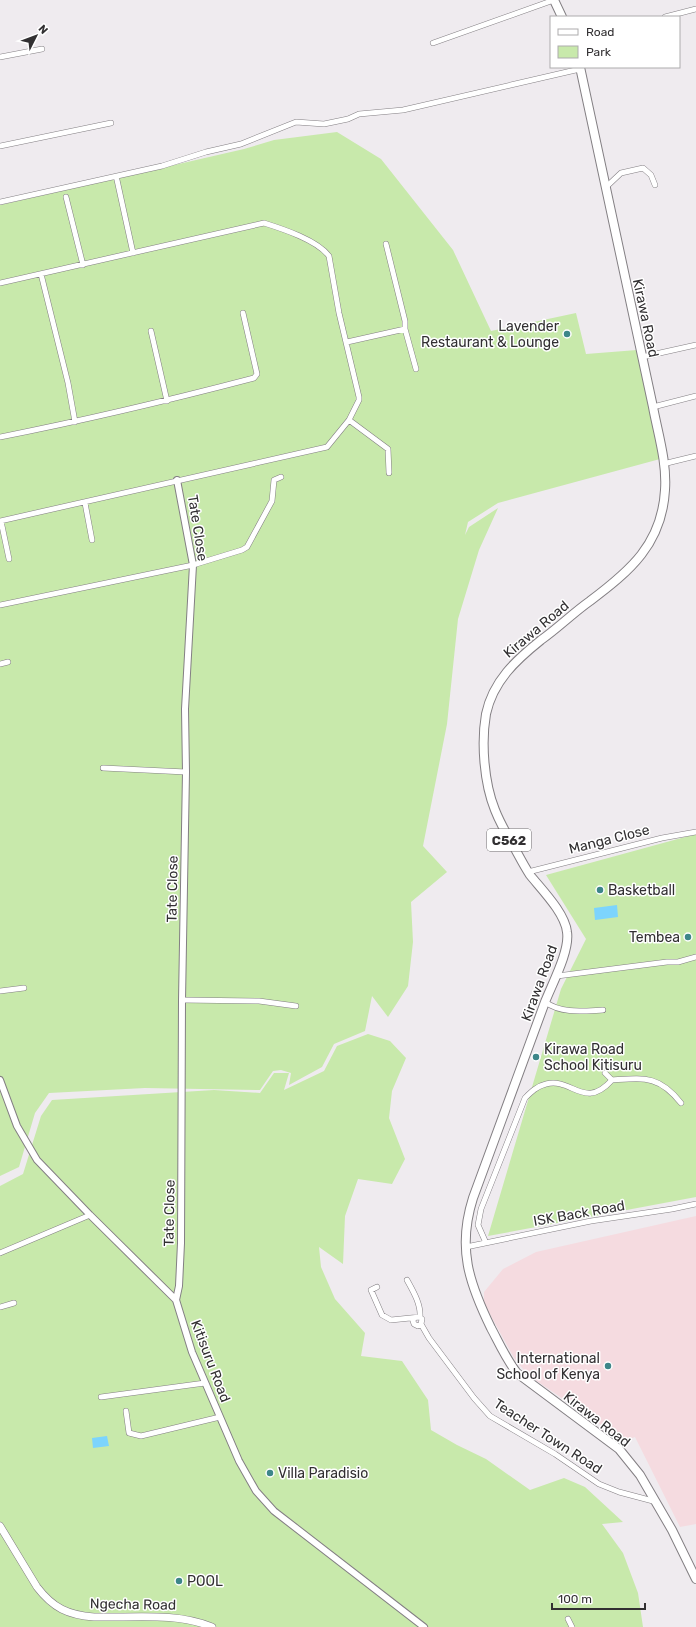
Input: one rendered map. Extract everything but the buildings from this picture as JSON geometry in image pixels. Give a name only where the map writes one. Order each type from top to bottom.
[{"type":"main road","points":[[554,0],[562,16]]},
{"type":"main road","name":"Kirawa Road","points":[[580,68],[653,407],[663,464],[665,490],[662,509],[651,540],[642,555],[604,591],[524,653],[498,683],[491,698],[486,715],[484,755],[488,789],[499,821],[528,872],[559,912],[566,925],[567,945],[473,1198],[467,1222],[466,1247],[468,1268],[473,1288],[507,1359],[517,1373],[619,1449],[640,1476],[653,1501],[672,1530],[696,1579]]},
{"type":"main road","name":"Ngecha Road","points":[[0,1526],[37,1587],[43,1595],[59,1609],[80,1616],[184,1618],[212,1627]]},
{"type":"street","points":[[432,43],[554,0]]},
{"type":"street","points":[[669,16],[696,9]]},
{"type":"street","points":[[0,57],[42,49]]},
{"type":"street","points":[[0,202],[162,166],[206,152],[241,144],[296,122],[324,124],[348,119],[359,114],[403,110],[580,68]]},
{"type":"street","points":[[0,146],[111,123]]},
{"type":"street","points":[[605,188],[621,173],[643,168],[651,175],[655,185]]},
{"type":"street","points":[[117,180],[132,253]]},
{"type":"street","points":[[66,197],[82,265]]},
{"type":"street","points":[[0,283],[264,223],[296,234],[324,251],[329,256],[359,397],[349,420],[327,447],[1,521],[9,559]]},
{"type":"street","points":[[386,244],[405,321],[405,329],[416,370]]},
{"type":"street","points":[[41,274],[68,383],[75,422]]},
{"type":"street","points":[[0,437],[167,401],[256,376],[257,374],[243,313]]},
{"type":"street","points":[[347,342],[405,329]]},
{"type":"street","points":[[151,331],[167,401]]},
{"type":"street","points":[[642,358],[696,345]]},
{"type":"street","points":[[653,407],[696,396]]},
{"type":"street","points":[[349,420],[388,449],[389,473]]},
{"type":"street","points":[[663,464],[696,456]]},
{"type":"street","points":[[0,605],[193,565],[242,550],[247,546],[272,501],[274,480],[281,477]]},
{"type":"street","name":"Tate Close","points":[[176,1300],[179,1286],[181,1243],[182,1000],[186,772],[185,709],[193,565],[177,480]]},
{"type":"street","points":[[85,503],[92,540]]},
{"type":"street","points":[[0,664],[8,662]]},
{"type":"street","points":[[103,768],[186,772]]},
{"type":"street","name":"Manga Close","points":[[528,872],[662,838],[696,832]]},
{"type":"street","points":[[556,976],[666,962],[678,962],[696,957]]},
{"type":"street","points":[[0,991],[24,988]]},
{"type":"street","points":[[182,1000],[259,1001],[296,1006]]},
{"type":"street","points":[[546,1002],[554,1007],[568,1011],[603,1010]]},
{"type":"street","points":[[605,1073],[612,1080]]},
{"type":"street","points":[[486,1243],[478,1225],[481,1210],[525,1098],[534,1089],[546,1084],[562,1084],[580,1092],[594,1093],[605,1088],[612,1080],[644,1078],[654,1080],[674,1093],[681,1103]]},
{"type":"street","name":"Kitisuru Road","points":[[0,1080],[17,1126],[37,1160],[176,1300],[192,1352],[220,1418],[251,1483],[274,1511],[424,1627]]},
{"type":"street","name":"ISK Back Road","points":[[466,1247],[592,1221],[696,1204]]},
{"type":"street","points":[[0,1253],[90,1215]]},
{"type":"street","points":[[407,1280],[416,1298],[420,1312],[413,1321],[414,1324],[418,1326],[422,1322],[417,1317]]},
{"type":"street","points":[[377,1287],[371,1290],[382,1315],[392,1320],[417,1317]]},
{"type":"street","points":[[0,1307],[14,1303]]},
{"type":"street","name":"Teacher Town Road","points":[[421,1324],[437,1349],[474,1398],[490,1416],[555,1454],[600,1484],[619,1492],[653,1501]]},
{"type":"street","points":[[101,1397],[205,1383]]},
{"type":"street","points":[[126,1411],[129,1433],[141,1436],[220,1418]]},
{"type":"street","points":[[568,1619],[572,1627]]},
{"type":"shaded area","name":"International School of Kenya","points":[[696,1216],[696,1524],[680,1527],[635,1437],[622,1442],[607,1429],[528,1375],[514,1358],[492,1318],[484,1302],[484,1292],[503,1269],[536,1252]]},
{"type":"green space","points":[[337,132],[381,159],[453,250],[491,331],[576,313],[586,354],[637,350],[660,459],[498,503],[468,522],[465,535],[469,527],[498,508],[479,550],[458,619],[447,724],[423,846],[447,872],[411,902],[413,942],[408,986],[388,1017],[372,996],[365,1031],[334,1044],[322,1067],[289,1085],[291,1073],[281,1070],[273,1071],[260,1090],[145,1088],[49,1093],[35,1113],[19,1167],[0,1176],[0,205],[244,149],[274,140]]},
{"type":"green space","points":[[696,834],[696,1197],[488,1236],[561,989],[586,939],[546,875]]},
{"type":"green space","points":[[368,1034],[390,1041],[406,1058],[392,1091],[389,1118],[405,1159],[392,1184],[358,1179],[345,1216],[343,1264],[319,1247],[321,1267],[335,1299],[365,1333],[361,1356],[402,1361],[428,1400],[431,1430],[486,1459],[530,1490],[564,1478],[585,1487],[623,1522],[602,1524],[623,1553],[638,1593],[643,1627],[0,1627],[0,1186],[23,1174],[41,1116],[52,1100],[214,1090],[260,1093],[274,1073],[289,1073],[284,1090],[324,1071],[337,1046]]},
{"type":"water","points":[[617,905],[618,917],[595,920],[594,908]]},
{"type":"water","points":[[107,1436],[109,1446],[93,1448],[92,1438]]},
{"type":"place","name":"Lavender Restaurant & Lounge","points":[[567,334]]},
{"type":"place","name":"Basketball","points":[[600,890]]},
{"type":"place","name":"Tembea","points":[[688,937]]},
{"type":"place","name":"Kirawa Road School Kitisuru","points":[[536,1057]]},
{"type":"place","name":"International School of Kenya","points":[[608,1366]]},
{"type":"place","name":"Villa Paradisio","points":[[270,1473]]},
{"type":"place","name":"POOL","points":[[179,1581]]}]
